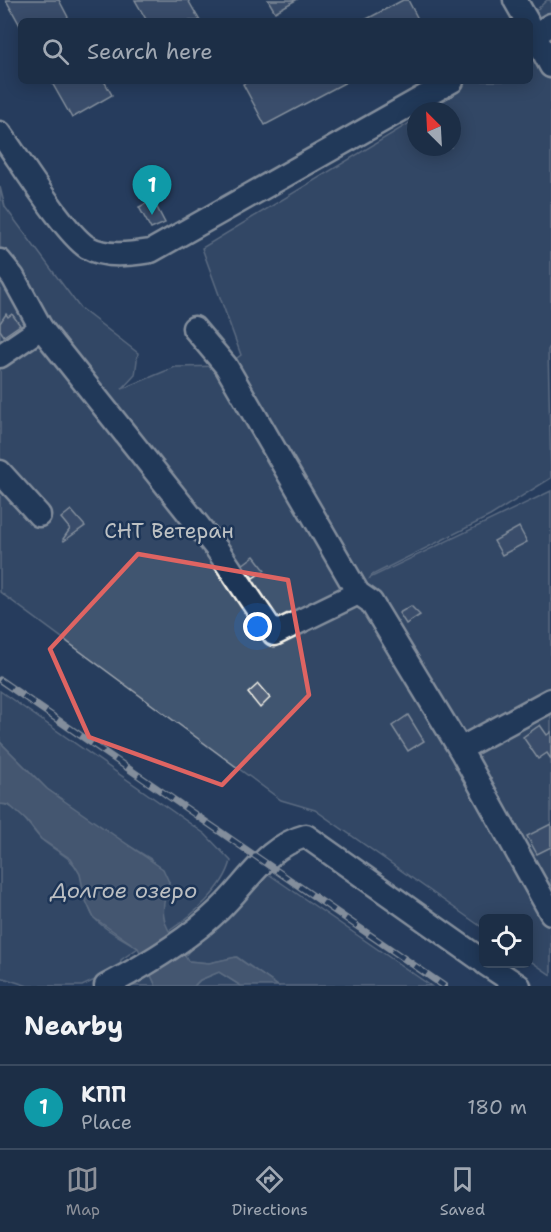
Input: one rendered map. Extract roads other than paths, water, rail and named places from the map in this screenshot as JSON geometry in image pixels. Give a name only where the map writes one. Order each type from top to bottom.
[{"type":"street","points":[[515,0],[527,18]]},
{"type":"street","points":[[534,29],[551,66]]},
{"type":"street","points":[[0,133],[64,222],[88,247],[124,256],[151,251],[447,84]]},
{"type":"street","points":[[0,261],[13,277],[40,328],[217,549],[274,634],[358,592]]},
{"type":"street","points":[[0,356],[40,328]]},
{"type":"street","points":[[194,328],[226,366],[358,592],[371,602],[460,749],[551,913]]},
{"type":"street","points":[[0,472],[39,515]]},
{"type":"street","points":[[460,749],[551,700]]},
{"type":"street","points":[[106,986],[185,937],[219,910],[263,862],[288,841],[306,836],[479,959]]},
{"type":"street","points":[[492,968],[519,986]]},
{"type":"water","name":"Долгое озеро","points":[[0,742],[47,789],[163,869],[169,882],[163,908],[166,925],[188,961],[209,963],[236,957],[278,986],[241,986],[219,972],[200,980],[194,986],[156,986],[138,948],[94,918],[85,899],[80,874],[71,859],[41,839],[27,821],[9,805],[0,804]]},
{"type":"railway","points":[[0,680],[444,986]]},
{"type":"place","name":"КПП","points":[[152,215]]},
{"type":"park label","name":"СНТ Ветеран","points":[[169,531]]}]
